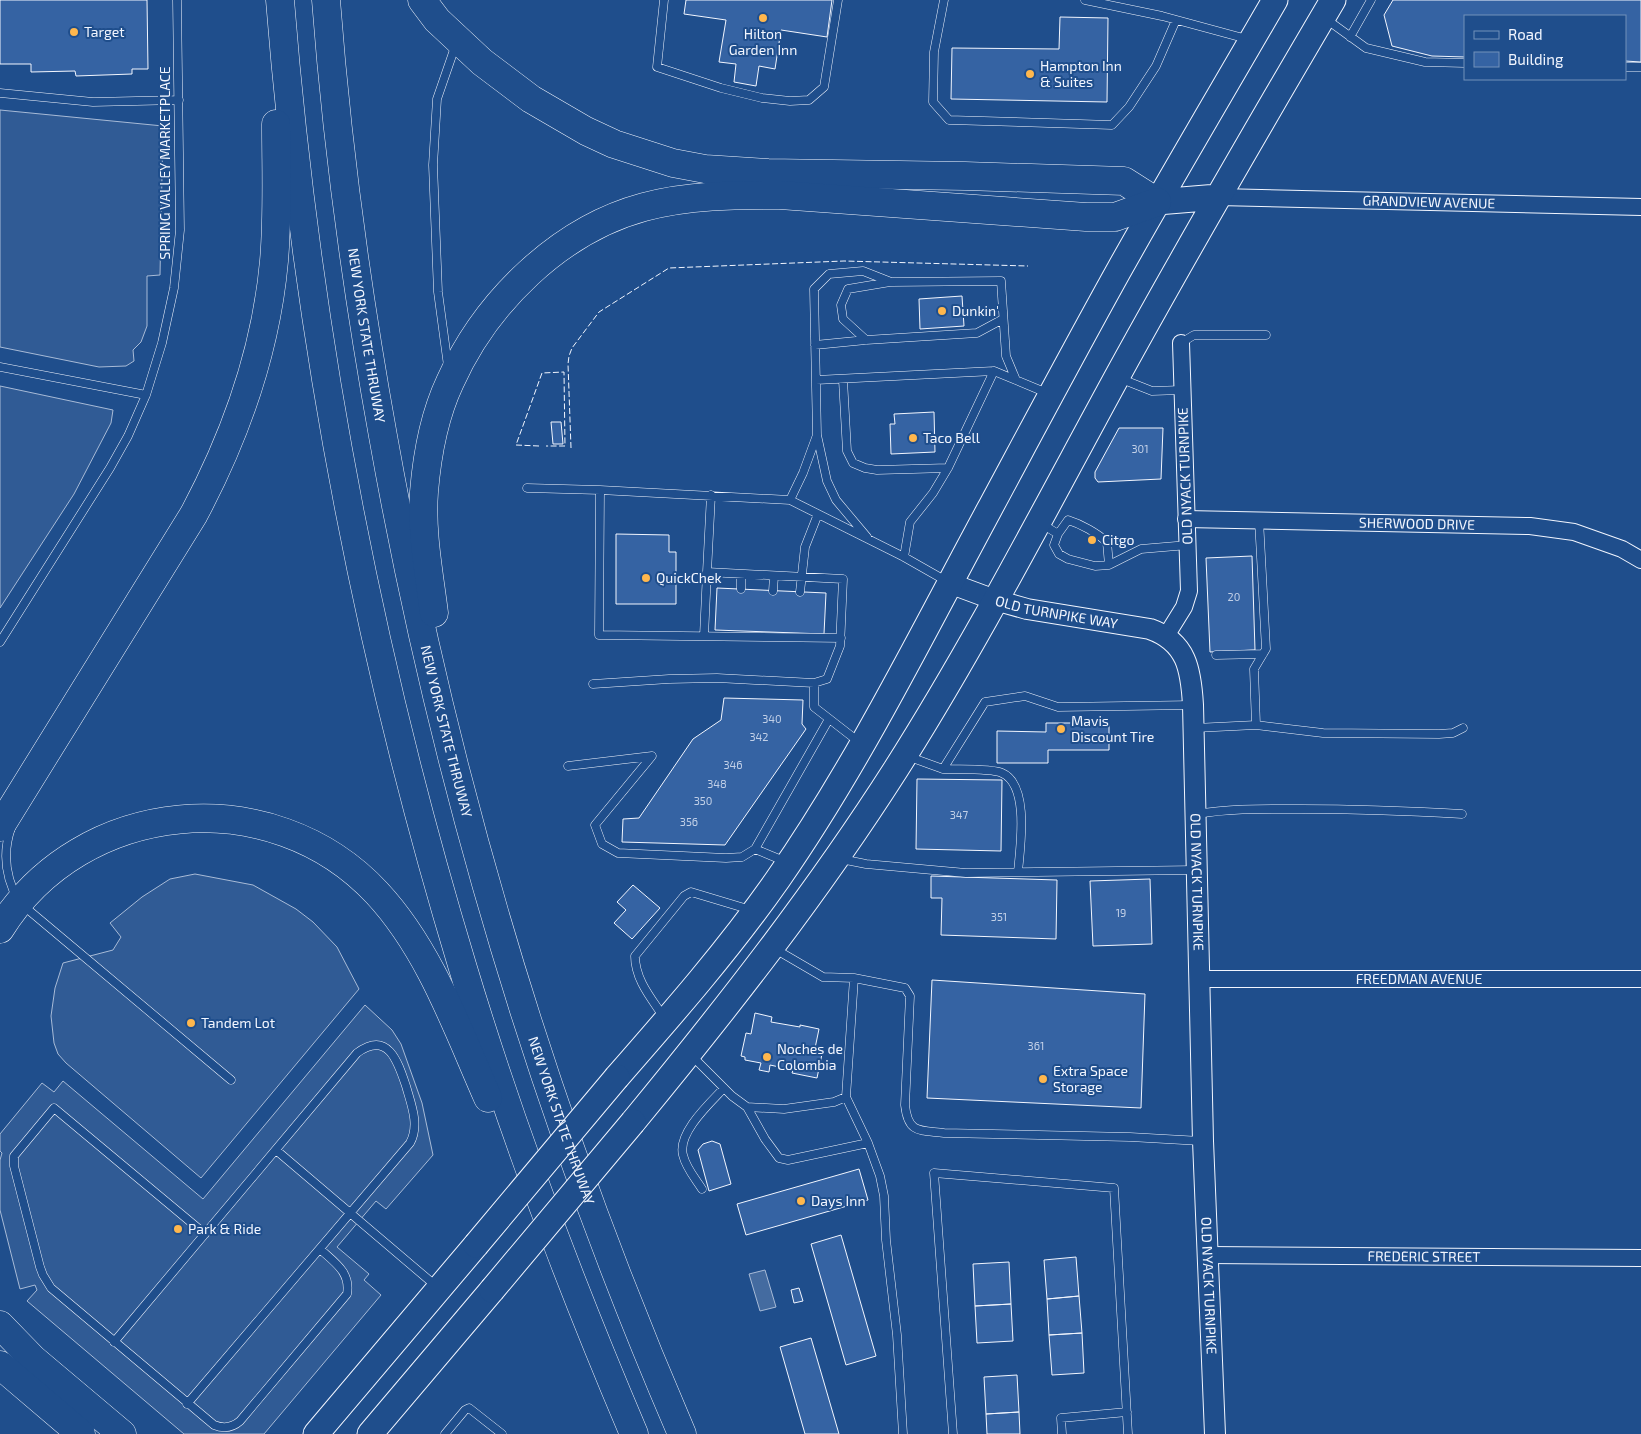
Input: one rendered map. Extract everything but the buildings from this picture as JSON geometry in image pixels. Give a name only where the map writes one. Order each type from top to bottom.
[{"type":"highway","points":[[11,819],[67,717],[201,499],[226,448],[245,398],[267,314],[275,247],[279,0]]},
{"type":"highway","points":[[279,0],[294,150],[320,341],[343,477],[383,666],[425,834],[462,966],[522,1148],[589,1326]]},
{"type":"highway","name":"NEW YORK STATE THRUWAY","points":[[326,0],[333,84],[348,210],[376,398],[412,585],[455,770],[506,954],[561,1122],[615,1271],[682,1433]]},
{"type":"highway","points":[[422,0],[437,20],[504,81],[556,115],[614,144],[673,163],[705,169],[768,173],[975,176],[1124,181],[1157,202]]},
{"type":"highway","points":[[455,770],[426,554],[423,512],[426,472],[433,432],[450,380],[475,336],[493,311],[513,288],[537,266],[586,231],[615,217],[669,201],[701,197],[780,195],[1115,218],[1157,202]]},
{"type":"highway","points":[[0,929],[14,902],[55,868],[99,840],[131,828],[170,820],[203,818],[254,824],[302,840],[348,867],[388,905],[430,972],[449,1010],[589,1326],[634,1434]]},
{"type":"highway","points":[[0,1325],[33,1359],[122,1434]]},
{"type":"highway","points":[[0,1365],[82,1434]]},
{"type":"main road","points":[[316,1434],[716,961],[755,911],[788,863],[831,798],[862,744],[1157,202],[1252,40],[1272,1]]},
{"type":"main road","points":[[370,1434],[689,1053],[771,947],[835,858],[904,755],[947,685],[995,600],[1048,528],[1117,377],[1218,197],[1328,9]]},
{"type":"main road","points":[[1157,202],[1218,197]]},
{"type":"street","name":"GRANDVIEW AVENUE","points":[[1218,197],[1641,207]]},
{"type":"street","name":"OLD NYACK TURNPIKE","points":[[1181,343],[1189,584],[1188,598],[1166,636],[1184,655],[1190,675],[1193,706],[1198,979],[1215,1434]]},
{"type":"street","name":"SHERWOOD DRIVE","points":[[1186,518],[1530,526],[1574,532],[1622,549],[1641,560]]},
{"type":"street","name":"OLD TURNPIKE WAY","points":[[950,583],[995,600],[1027,609],[1141,627],[1166,636]]},
{"type":"street","name":"FREEDMAN AVENUE","points":[[1198,979],[1641,979]]},
{"type":"street","name":"FREDERIC STREET","points":[[1208,1255],[1641,1258]]},
{"type":"lane","name":"SPRING VALLEY MARKETPLACE","points":[[0,642],[110,468],[128,436],[146,395],[167,325],[176,269],[180,210],[177,0]]},
{"type":"lane","points":[[664,0],[657,67],[721,88],[762,98],[809,100],[824,87],[838,0]]},
{"type":"lane","points":[[944,0],[934,52],[932,102],[949,120],[1112,125],[1129,107],[1156,66],[1176,20]]},
{"type":"lane","points":[[1085,0],[1176,20],[1252,40]]},
{"type":"lane","points":[[1350,37],[1371,0]]},
{"type":"lane","points":[[1328,9],[1350,37],[1366,48],[1425,62],[1464,63]]},
{"type":"lane","points":[[450,380],[438,292],[433,165],[437,99],[458,38]]},
{"type":"lane","points":[[1626,67],[1641,67]]},
{"type":"lane","points":[[0,93],[93,102],[178,100]]},
{"type":"lane","points":[[870,540],[836,500],[827,481],[817,435],[814,289],[829,274],[863,271],[892,282]]},
{"type":"lane","points":[[866,340],[843,319],[842,305],[848,289],[892,282],[1001,280],[1002,319],[1006,356],[1016,380]]},
{"type":"lane","points":[[815,346],[866,340],[977,333],[1002,319]]},
{"type":"lane","points":[[1181,343],[1194,335],[1266,335]]},
{"type":"lane","points":[[0,367],[146,395]]},
{"type":"lane","points":[[816,380],[994,371],[1051,395]]},
{"type":"lane","points":[[904,557],[910,522],[933,493],[948,468],[994,371]]},
{"type":"lane","points":[[1117,377],[1152,391],[1182,390]]},
{"type":"lane","points":[[843,380],[847,451],[853,463],[876,470],[948,468]]},
{"type":"lane","points":[[790,500],[803,473],[817,435]]},
{"type":"lane","points":[[527,488],[790,500],[904,557],[950,583]]},
{"type":"lane","points":[[600,490],[599,634],[704,636],[740,634],[840,638]]},
{"type":"lane","points":[[704,636],[710,495]]},
{"type":"lane","points":[[800,592],[804,547],[818,514]]},
{"type":"lane","points":[[1109,565],[1107,542],[1100,536],[1068,520],[1048,528],[1059,554],[1095,566],[1109,565],[1141,549],[1188,545]]},
{"type":"lane","points":[[1256,725],[1254,669],[1266,649],[1259,520]]},
{"type":"lane","points":[[593,684],[669,678],[718,678],[814,683],[827,679],[840,646],[843,579],[707,572]]},
{"type":"lane","points":[[741,574],[741,589]]},
{"type":"lane","points":[[773,591],[774,576]]},
{"type":"lane","points":[[1216,655],[1263,654]]},
{"type":"lane","points":[[814,683],[814,707],[862,744]]},
{"type":"lane","points":[[943,769],[985,702],[1025,696],[1058,708],[1193,706]]},
{"type":"lane","points":[[568,766],[652,756],[595,825],[602,844],[618,853],[726,858],[742,857],[756,849],[829,719]]},
{"type":"lane","points":[[1193,728],[1256,725],[1323,733],[1439,734],[1453,733],[1463,728]]},
{"type":"lane","points":[[904,755],[943,769],[1002,773],[1013,782],[1020,800],[1018,872]]},
{"type":"lane","points":[[1195,814],[1219,810],[1288,809],[1360,809],[1462,814]]},
{"type":"lane","points":[[11,819],[6,860],[14,902],[231,1080]]},
{"type":"lane","points":[[756,849],[788,863]]},
{"type":"lane","points":[[835,858],[866,864],[966,873],[1196,870]]},
{"type":"lane","points":[[666,1021],[638,978],[635,956],[684,896],[691,892],[755,911]]},
{"type":"lane","points":[[771,947],[823,977],[854,978],[905,988],[910,996],[906,1119],[911,1126],[922,1131],[1203,1141]]},
{"type":"lane","points":[[854,978],[846,1097],[868,1142],[880,1176],[884,1196],[886,1240],[897,1335],[903,1434]]},
{"type":"lane","points":[[114,1342],[358,1053],[372,1045],[387,1048],[397,1060],[407,1090],[415,1124],[414,1137],[320,1250],[187,1404]]},
{"type":"lane","points":[[689,1053],[724,1088],[747,1107],[765,1139],[779,1158],[788,1160],[868,1142]]},
{"type":"lane","points":[[702,1189],[682,1154],[684,1138],[692,1124],[724,1088]]},
{"type":"lane","points":[[747,1107],[784,1109],[834,1102],[846,1097]]},
{"type":"lane","points":[[205,1234],[54,1108],[14,1156],[14,1166],[42,1275],[57,1294],[214,1426],[229,1428],[236,1425],[347,1294],[347,1281],[342,1270],[320,1250]]},
{"type":"lane","points":[[276,1150],[439,1289]]},
{"type":"lane","points":[[953,1434],[934,1173],[1114,1188],[1128,1434]]},
{"type":"lane","points":[[445,1434],[465,1410],[469,1408],[502,1434]]},
{"type":"lane","points":[[1062,1434],[1061,1418],[1127,1412]]},
{"type":"shaded area","points":[[0,110],[163,126],[160,275],[147,276],[147,326],[141,342],[133,350],[134,361],[126,366],[99,367],[0,347]]},
{"type":"shaded area","points":[[0,386],[113,410],[111,423],[74,494],[0,608]]},
{"type":"shaded area","name":"Tandem Lot","points":[[195,874],[253,885],[296,909],[313,922],[337,947],[359,989],[201,1178],[66,1063],[58,1054],[54,1043],[51,1016],[55,988],[63,963],[113,950],[121,937],[110,923],[142,897],[170,879]]},
{"type":"shaded area","name":"Park & Ride","points":[[365,1005],[392,1030],[401,1044],[422,1103],[433,1155],[386,1209],[376,1201],[337,1247],[369,1274],[364,1280],[381,1295],[264,1434],[184,1434],[27,1301],[37,1290],[35,1285],[20,1289],[0,1210],[0,1160],[2,1153],[0,1151],[0,1134],[42,1083],[54,1092],[63,1081],[203,1199]]},
{"type":"shaded area","points":[[765,1270],[776,1307],[760,1311],[749,1274]]},
{"type":"fence","points":[[571,448],[568,364],[572,348],[599,312],[669,268],[844,261],[1028,266]]},
{"type":"fence","points":[[539,446],[516,445],[542,373],[564,372],[565,446],[546,446]]},
{"type":"place","name":"Hilton Garden Inn","points":[[763,18]]},
{"type":"place","name":"Target","points":[[74,32]]},
{"type":"place","name":"Hampton Inn & Suites","points":[[1030,74]]},
{"type":"place","name":"Dunkin'","points":[[942,311]]},
{"type":"place","name":"Taco Bell","points":[[913,438]]},
{"type":"place","name":"Citgo","points":[[1092,540]]},
{"type":"place","name":"QuickChek","points":[[646,578]]},
{"type":"place","name":"Mavis Discount Tire","points":[[1061,729]]},
{"type":"place","name":"Tandem Lot","points":[[191,1023]]},
{"type":"place","name":"Noches de Colombia","points":[[767,1057]]},
{"type":"place","name":"Extra Space Storage","points":[[1043,1079]]},
{"type":"place","name":"Days Inn","points":[[801,1201]]},
{"type":"place","name":"Park & Ride","points":[[178,1229]]}]
